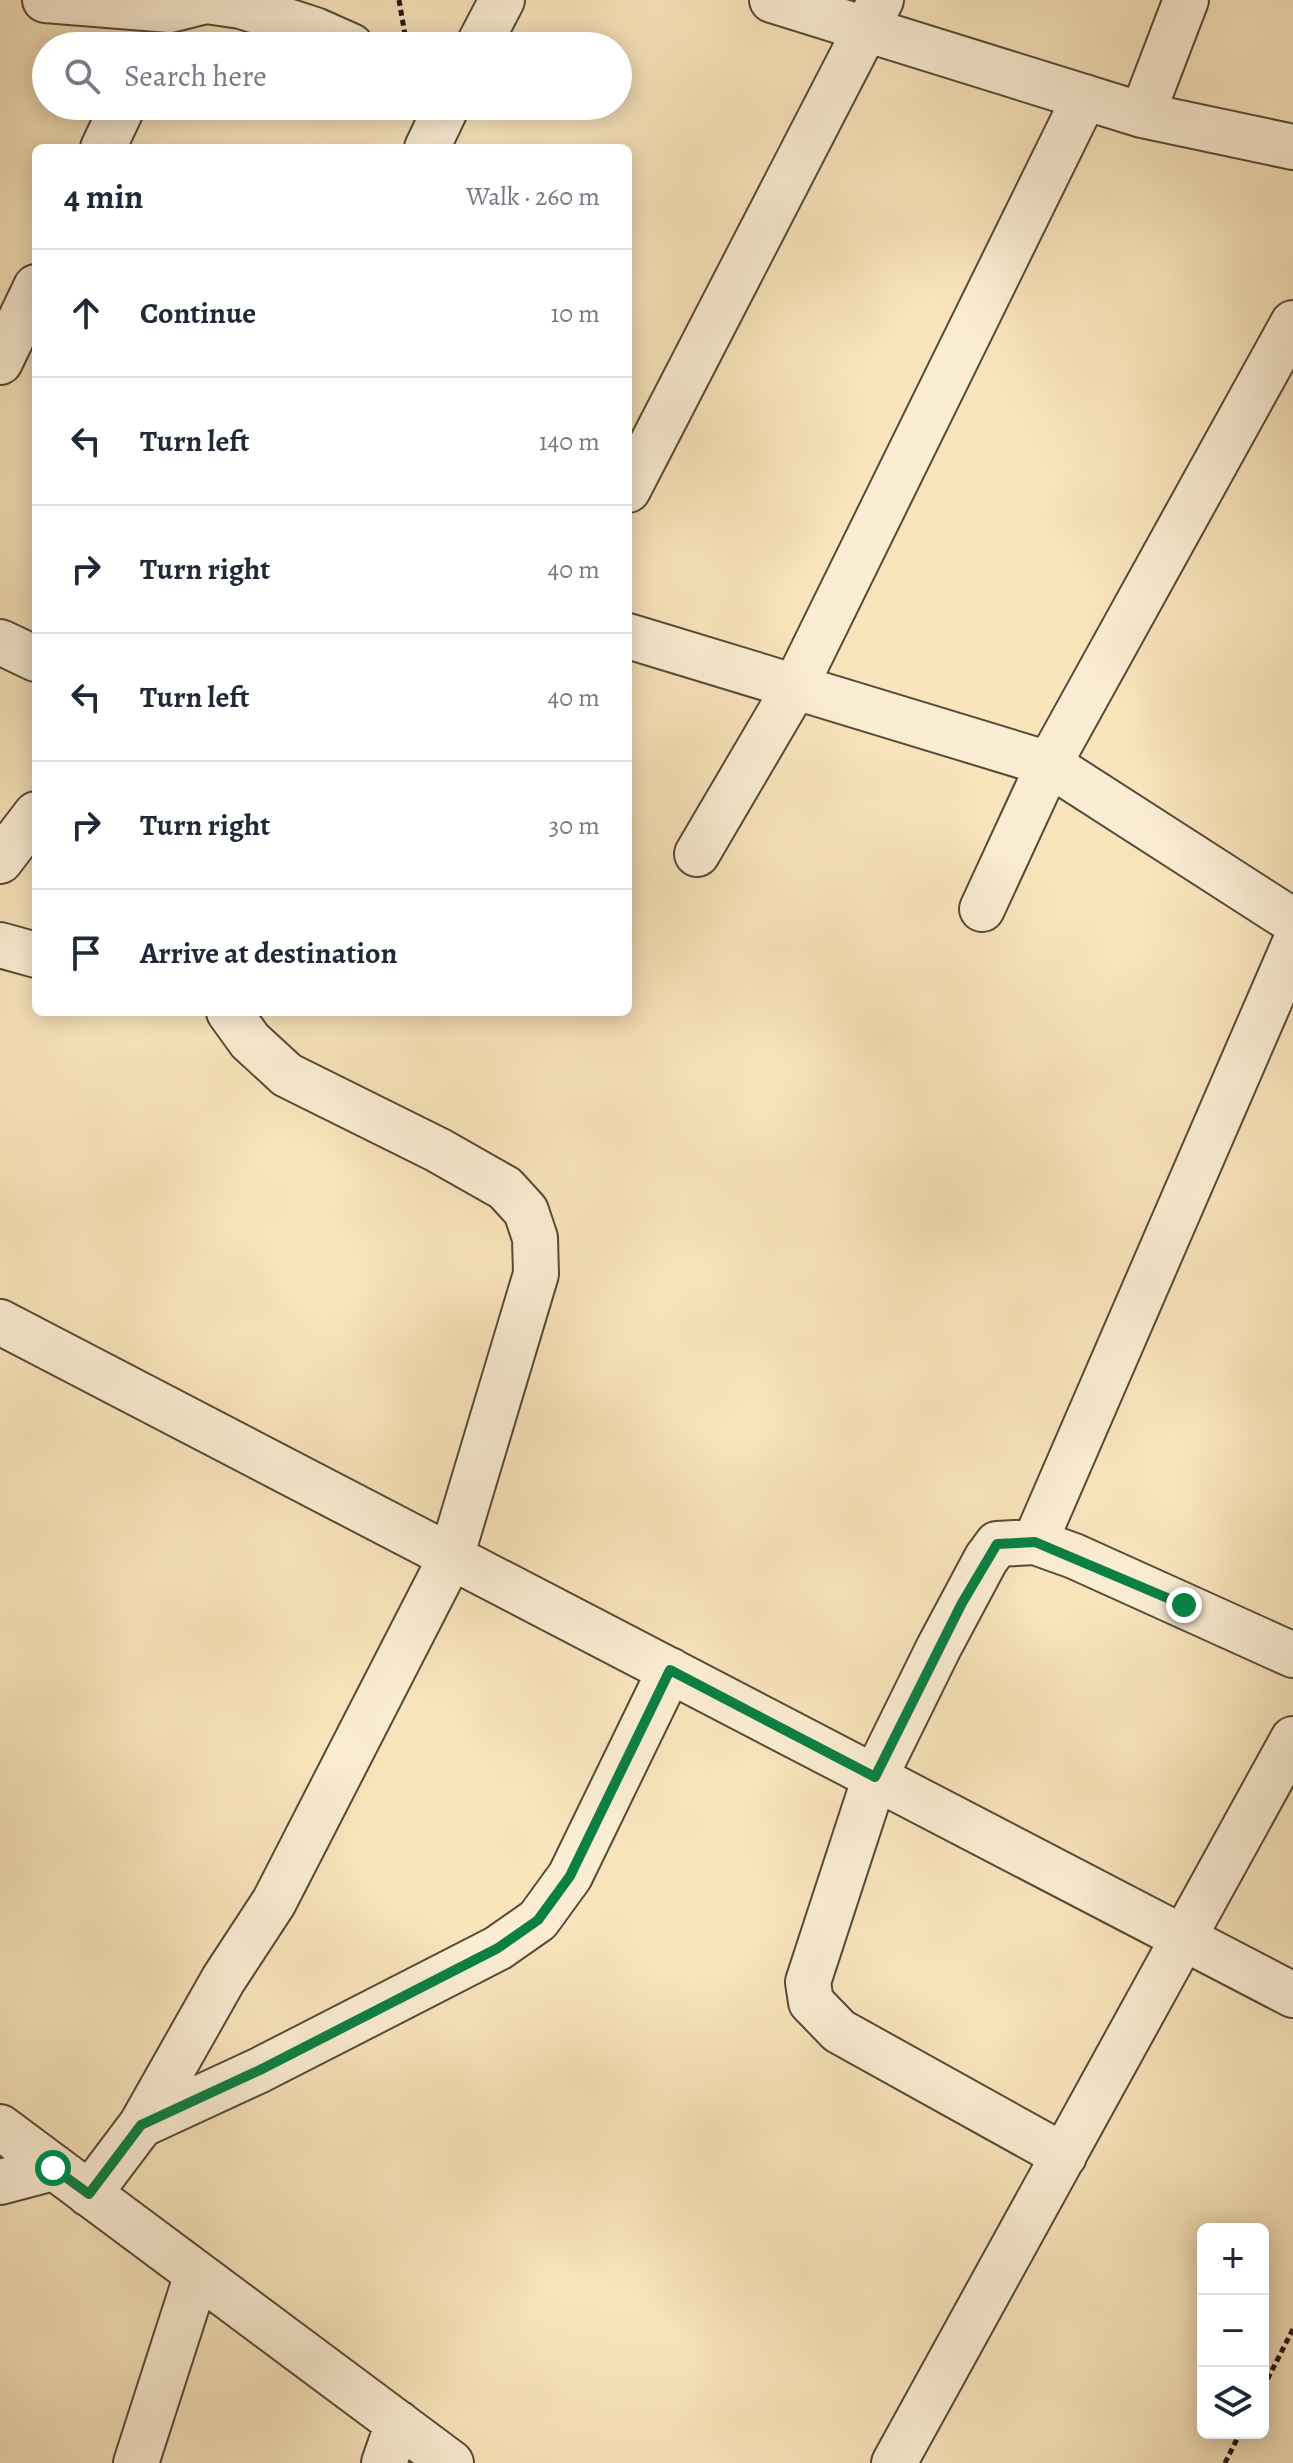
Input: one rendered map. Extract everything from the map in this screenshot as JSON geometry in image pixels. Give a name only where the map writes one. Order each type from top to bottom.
[{"type":"street","points":[[45,0],[166,19],[206,1],[241,6],[320,32]]},
{"type":"street","points":[[485,32],[502,0]]},
{"type":"street","points":[[772,0],[875,14],[1085,97],[1142,115],[1293,147]]},
{"type":"street","points":[[1142,115],[1186,0]]},
{"type":"street","points":[[632,482],[875,14]]},
{"type":"street","points":[[697,854],[795,687],[1085,97]]},
{"type":"street","points":[[105,144],[116,120]]},
{"type":"street","points":[[429,144],[440,120]]},
{"type":"street","points":[[0,362],[32,295]]},
{"type":"street","points":[[982,909],[1049,764],[1293,323]]},
{"type":"street","points":[[632,637],[1049,764],[1293,921]]},
{"type":"street","points":[[0,642],[32,657]]},
{"type":"street","points":[[0,861],[32,819]]},
{"type":"street","points":[[0,945],[32,954]]},
{"type":"street","points":[[1035,1542],[1293,947]]},
{"type":"street","points":[[89,2194],[141,2125],[223,1980],[274,1902],[451,1557],[536,1274],[535,1238],[526,1211],[505,1188],[438,1150],[287,1075],[250,1041],[232,1016]]},
{"type":"street","points":[[0,1322],[1293,1995]]},
{"type":"street","points":[[1064,2156],[839,2031],[811,2002],[808,1982],[875,1777],[986,1559],[997,1544],[1035,1542],[1074,1556],[1293,1655]]},
{"type":"street","points":[[141,2125],[260,2070],[498,1948],[538,1920],[570,1876],[670,1670]]},
{"type":"street","points":[[894,2463],[1293,1739]]},
{"type":"street","points":[[0,2127],[197,2274],[391,2443],[451,2463]]},
{"type":"street","points":[[0,2182],[53,2168]]},
{"type":"street","points":[[136,2463],[197,2274]]},
{"type":"path","points":[[399,0],[405,32]]},
{"type":"path","points":[[1269,2376],[1293,2329]]},
{"type":"path","points":[[1225,2463],[1237,2439]]},
{"type":"route","points":[[53,2168],[89,2194],[141,2125],[260,2070],[498,1948],[538,1920],[570,1876],[670,1670],[875,1777],[962,1603],[997,1544],[1035,1542],[1184,1605]]}]
